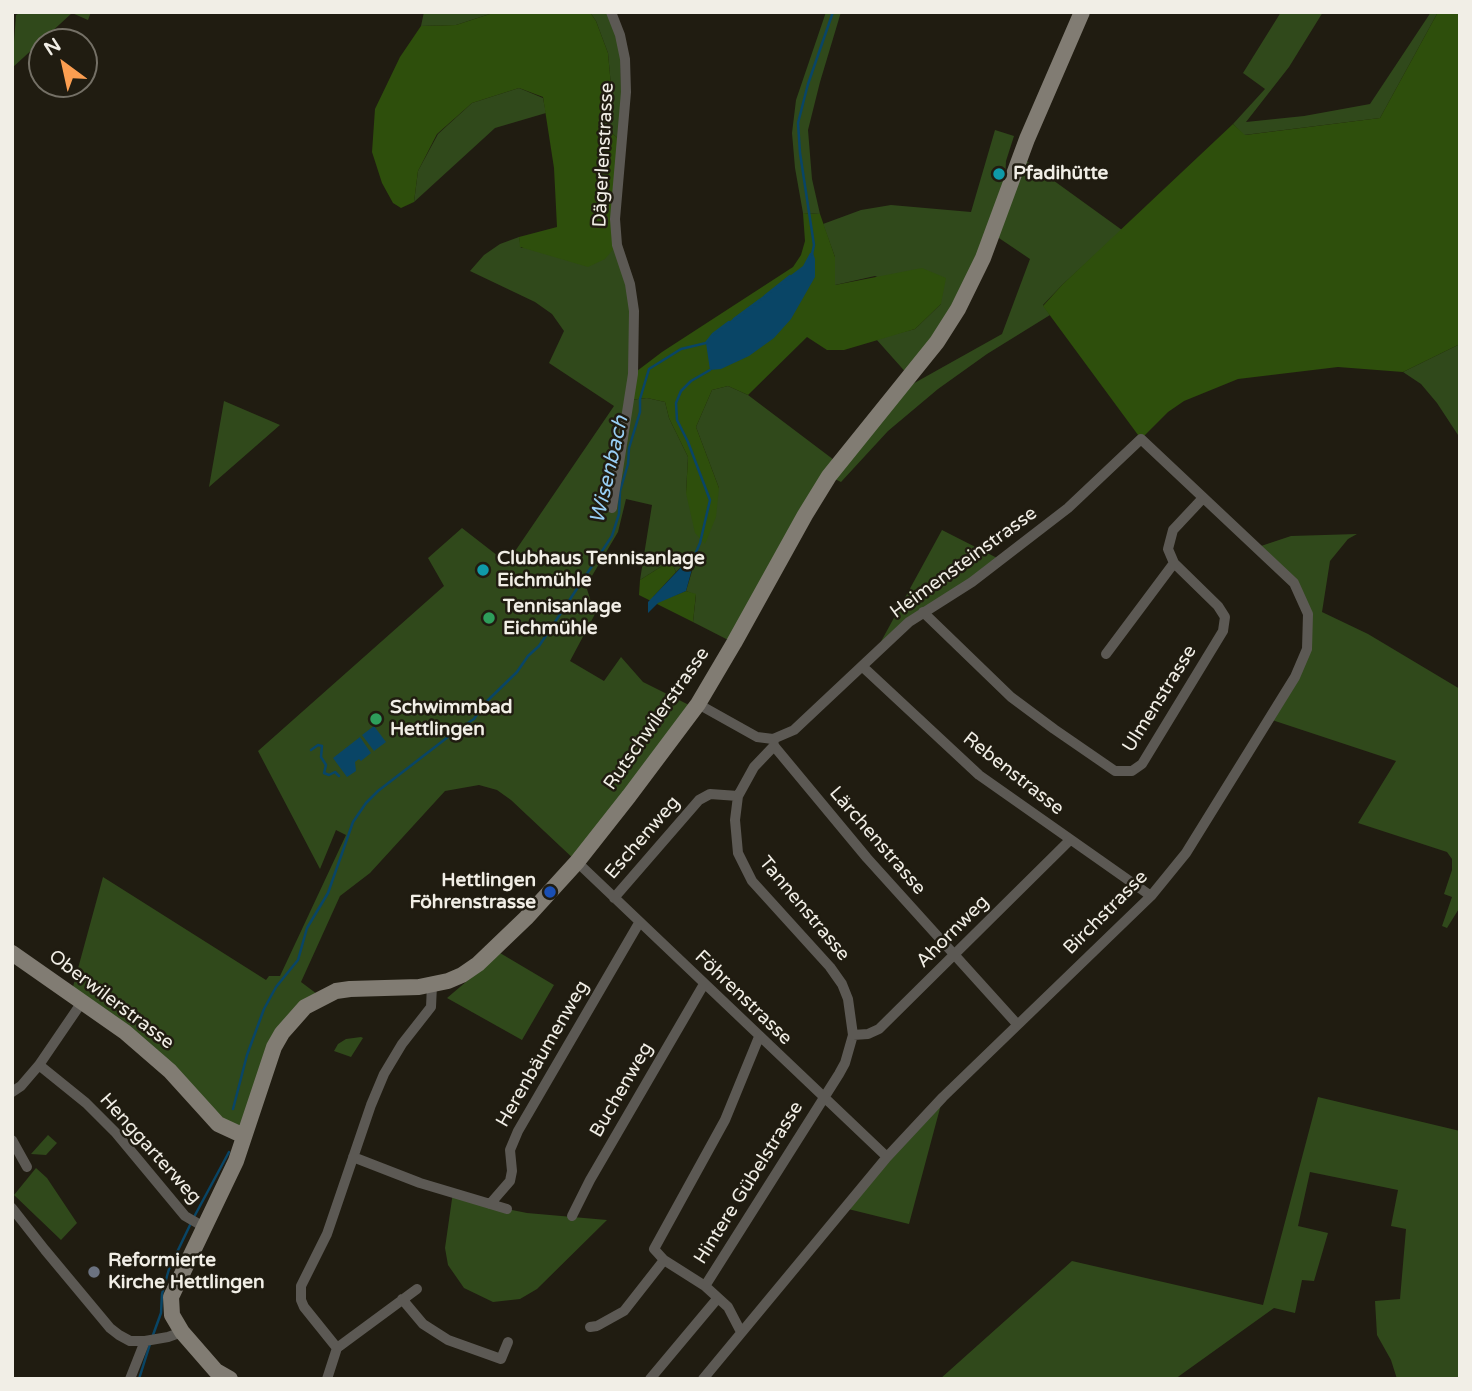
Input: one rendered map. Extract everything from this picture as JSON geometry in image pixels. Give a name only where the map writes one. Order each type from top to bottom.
[{"type":"street","name":"Dägerlenstrasse","points":[[611,12],[625,59],[626,92],[615,219],[617,245],[631,284],[634,311],[633,374],[612,508]]},
{"type":"street","name":"Rutschwilerstrasse","points":[[182,1332],[172,1315],[171,1297],[197,1223],[236,1161],[274,1047],[292,1019],[321,997],[350,989],[432,985],[462,975],[478,964],[526,918],[577,862],[698,704],[817,494],[846,453],[937,342],[958,309],[983,258],[1050,83],[1082,12]]},
{"type":"street","name":"Birchstrasse","points":[[703,1379],[887,1157],[943,1097],[1151,896],[1186,853],[1295,677],[1307,649],[1308,614],[1294,583],[1141,439]]},
{"type":"street","name":"Heimensteinstrasse","points":[[773,743],[794,730],[909,622],[972,582],[1068,508],[1141,439]]},
{"type":"street","points":[[1106,654],[1174,564],[1168,549],[1173,530],[1203,498]]},
{"type":"street","name":"Ulmenstrasse","points":[[923,611],[1011,697],[1115,771],[1132,771],[1142,764],[1223,631],[1225,617],[1218,606],[1174,564]]},
{"type":"street","name":"Rebenstrasse","points":[[863,667],[979,775],[1151,896]]},
{"type":"street","points":[[698,704],[773,743]]},
{"type":"street","name":"Tannenstrasse","points":[[773,743],[754,767],[738,796],[735,820],[738,853],[752,881],[830,967],[842,984],[848,999],[853,1035],[845,1063],[824,1099]]},
{"type":"street","name":"Lärchenstrasse","points":[[773,743],[867,858],[1017,1024]]},
{"type":"street","name":"Eschenweg","points":[[614,898],[699,800],[710,794],[738,796]]},
{"type":"street","name":"Ahornweg","points":[[853,1035],[868,1034],[879,1029],[1070,840]]},
{"type":"street","name":"Föhrenstrasse","points":[[577,862],[887,1157]]},
{"type":"street","name":"Herenbäumenweg","points":[[490,1204],[510,1181],[510,1150],[518,1131],[639,923]]},
{"type":"street","name":"Oberwilerstrasse","points":[[12,953],[125,1032],[157,1059],[218,1124],[244,1136]]},
{"type":"street","name":"Buchenweg","points":[[572,1216],[590,1180],[704,984]]},
{"type":"street","points":[[337,1348],[304,1307],[300,1294],[327,1234],[384,1074],[402,1044],[431,1006],[432,985]]},
{"type":"street","points":[[12,1092],[21,1086],[39,1065],[82,1002]]},
{"type":"street","points":[[741,1332],[728,1307],[705,1286],[664,1259],[654,1249],[725,1120],[759,1037]]},
{"type":"street","name":"Henggarterweg","points":[[39,1065],[86,1103],[197,1223]]},
{"type":"street","name":"Hintere Gübelstrasse","points":[[705,1286],[824,1099]]},
{"type":"street","points":[[12,1139],[27,1167]]},
{"type":"street","points":[[353,1157],[420,1183],[507,1209]]},
{"type":"street","points":[[12,1208],[110,1328],[130,1341],[149,1341],[182,1332],[216,1371],[230,1379]]},
{"type":"street","points":[[590,1327],[624,1311],[664,1259]]},
{"type":"street","points":[[327,1379],[337,1348],[417,1289]]},
{"type":"street","points":[[402,1299],[423,1324],[448,1340],[501,1359],[508,1342]]},
{"type":"street","points":[[649,1379],[718,1299]]},
{"type":"street","points":[[130,1379],[149,1341]]},
{"type":"green space","points":[[22,12],[91,12],[88,20],[72,13],[56,28],[28,28],[28,53],[12,68],[16,15]]},
{"type":"green space","points":[[424,12],[496,12],[456,25],[421,26]]},
{"type":"green space","points":[[496,12],[590,12],[608,53],[611,86],[600,122],[622,142],[617,245],[605,259],[588,267],[520,247],[519,237],[557,227],[554,168],[543,97],[519,88],[472,103],[437,134],[418,171],[414,202],[401,208],[393,203],[382,183],[372,152],[375,109],[400,57],[421,26],[456,25]]},
{"type":"green space","points":[[590,12],[611,12],[620,35],[622,142],[600,122],[611,86],[608,53]]},
{"type":"green space","points":[[826,12],[841,12],[808,130],[812,179],[820,214],[803,213],[792,133],[796,100]]},
{"type":"green space","points":[[1281,12],[1323,12],[1289,67],[1246,122],[1304,116],[1370,104],[1431,12],[1438,12],[1380,118],[1244,135],[1233,124],[1265,89],[1243,73]]},
{"type":"green space","points":[[1438,12],[1460,12],[1460,344],[1403,372],[1338,367],[1238,379],[1184,401],[1168,412],[1141,439],[1043,306],[1233,124],[1245,135],[1380,118]]},
{"type":"green space","points":[[519,88],[543,98],[546,113],[495,128],[414,202],[418,171],[438,134],[472,103]]},
{"type":"green space","points":[[995,130],[1014,136],[1006,161],[1005,181],[1021,157],[1122,230],[1043,305],[1050,315],[987,354],[938,389],[888,431],[841,482],[829,476],[734,643],[693,622],[696,595],[686,591],[692,571],[691,557],[676,572],[667,553],[662,566],[640,580],[652,505],[626,499],[618,532],[586,586],[595,614],[570,661],[604,681],[621,657],[643,682],[695,708],[577,862],[497,790],[479,785],[445,791],[370,873],[340,896],[301,982],[321,997],[292,1019],[244,1136],[200,1106],[71,994],[103,877],[266,980],[269,976],[280,976],[346,835],[336,830],[320,869],[258,751],[444,586],[428,558],[462,528],[507,563],[614,406],[549,363],[564,331],[552,314],[535,302],[470,271],[484,255],[500,244],[519,237],[521,248],[617,245],[630,284],[630,400],[647,398],[665,402],[669,418],[688,457],[686,493],[719,488],[696,427],[712,390],[728,386],[748,395],[838,463],[909,386],[1002,334],[1030,259],[993,234],[983,258],[909,376],[876,339],[915,329],[941,304],[875,276],[835,285],[835,257],[823,224],[861,210],[891,205],[971,212]]},
{"type":"green space","points":[[803,213],[820,214],[835,257],[835,285],[922,268],[946,278],[941,304],[915,329],[844,350],[827,350],[807,337],[748,395],[728,386],[712,390],[696,427],[719,488],[716,517],[705,544],[695,533],[686,493],[688,457],[669,418],[665,402],[647,398],[629,400],[633,374],[662,352],[793,267],[801,255],[805,241]]},
{"type":"green space","points":[[1460,344],[1460,438],[1421,384],[1403,372]]},
{"type":"green space","points":[[224,401],[280,425],[209,487]]},
{"type":"green space","points":[[942,530],[1001,560],[923,611],[872,658]]},
{"type":"green space","points":[[1357,534],[1348,539],[1330,561],[1322,612],[1368,634],[1460,689],[1460,907],[1447,928],[1442,926],[1452,897],[1444,894],[1452,870],[1452,859],[1447,852],[1358,823],[1396,761],[1269,719],[1307,649],[1308,614],[1294,583],[1258,547],[1291,536]]},
{"type":"green space","points":[[667,552],[676,572],[653,597],[668,598],[686,591],[696,594],[693,622],[639,595],[640,580],[662,566]]},
{"type":"green space","points":[[500,953],[554,985],[522,1040],[447,998]]},
{"type":"green space","points":[[363,1038],[351,1057],[334,1051],[338,1044],[346,1039]]},
{"type":"green space","points":[[943,1097],[909,1224],[844,1208]]},
{"type":"green space","points":[[1318,1097],[1460,1131],[1460,1379],[1397,1379],[1391,1360],[1377,1335],[1375,1301],[1400,1299],[1406,1229],[1391,1226],[1398,1190],[1310,1172],[1298,1226],[1328,1233],[1314,1281],[1302,1280],[1295,1313],[1274,1308],[1175,1379],[940,1379],[1072,1261],[1263,1305]]},
{"type":"green space","points":[[48,1135],[57,1143],[46,1155],[31,1154]]},
{"type":"green space","points":[[36,1168],[47,1178],[77,1223],[61,1240],[14,1195]]},
{"type":"green space","points":[[453,1192],[527,1213],[607,1220],[537,1289],[520,1299],[493,1302],[464,1288],[448,1265],[445,1248]]},
{"type":"water","points":[[810,253],[813,253],[815,259],[815,277],[791,319],[774,338],[749,356],[721,369],[710,370],[706,343],[713,334],[803,266]]},
{"type":"water","points":[[691,557],[695,558],[686,591],[658,603],[648,613],[648,602]]},
{"type":"water","points":[[374,726],[386,742],[374,751],[362,735]]},
{"type":"water","points":[[360,737],[371,753],[355,762],[356,771],[347,777],[333,758]]},
{"type":"waterway","name":"Wisenbach","points":[[812,254],[814,245],[798,123],[808,84],[833,12]]},
{"type":"waterway","name":"Wisenbach","points":[[765,296],[790,276]]},
{"type":"waterway","name":"Wisenbach","points":[[734,319],[760,300]]},
{"type":"waterway","name":"Wisenbach","points":[[233,1109],[247,1055],[264,1009],[276,987],[298,960],[307,928],[328,893],[353,822],[378,791],[474,719],[483,705],[539,646],[612,536],[619,514],[620,491],[628,464],[629,448],[649,369],[681,349],[706,343],[729,322]]},
{"type":"waterway","points":[[694,557],[710,500],[677,420],[676,403],[681,391],[691,381],[710,370]]},
{"type":"waterway","points":[[311,750],[318,745],[322,746],[321,757],[326,765],[324,773],[329,775],[335,772],[339,776]]},
{"type":"waterway","name":"Wisenbach","points":[[194,1217],[229,1152]]},
{"type":"waterway","name":"Wisenbach","points":[[153,1335],[161,1313],[162,1294],[169,1269],[191,1223]]},
{"type":"waterway","name":"Wisenbach","points":[[139,1379],[150,1344]]},
{"type":"place","name":"Pfadihütte","points":[[999,174]]},
{"type":"place","name":"Clubhaus Tennisanlage Eichmühle","points":[[483,570]]},
{"type":"place","name":"Tennisanlage Eichmühle","points":[[489,618]]},
{"type":"place","name":"Schwimmbad Hettlingen","points":[[376,719]]},
{"type":"place","name":"Hettlingen Föhrenstrasse","points":[[550,892]]},
{"type":"place","name":"Reformierte Kirche Hettlingen","points":[[94,1272]]}]
